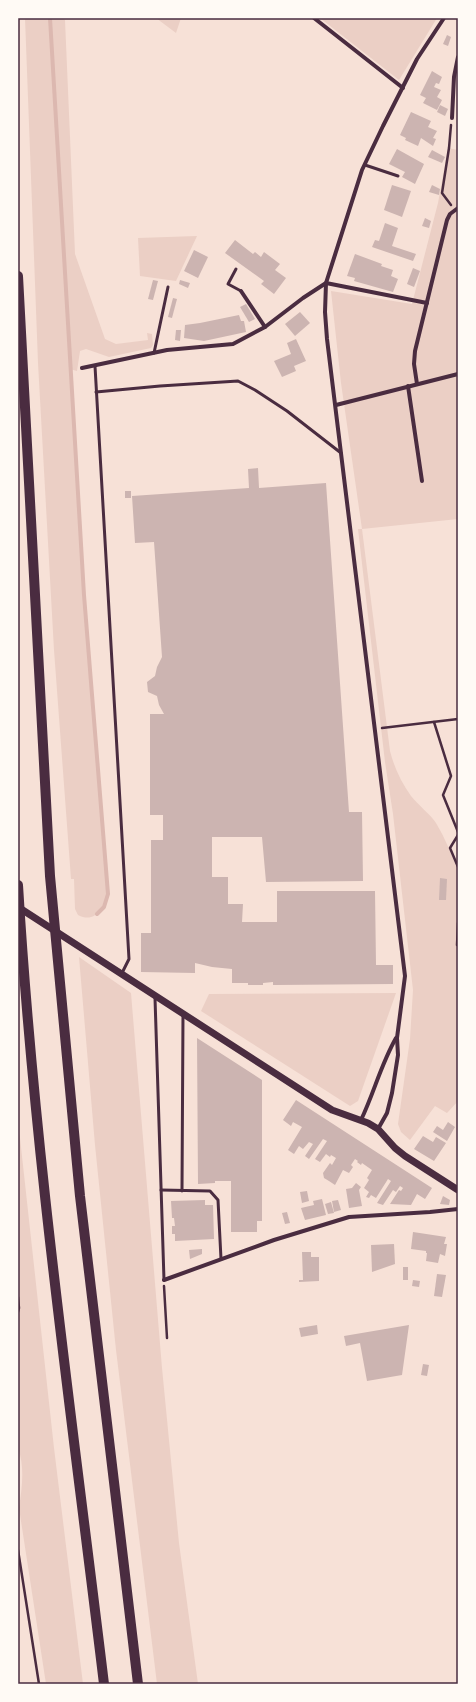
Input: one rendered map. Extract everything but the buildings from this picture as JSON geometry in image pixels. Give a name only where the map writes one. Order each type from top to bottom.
[{"type":"highway","points":[[18,276],[50,876],[80,1196],[138,1684]]},
{"type":"highway","points":[[18,885],[22,957],[46,1203],[104,1684]]},
{"type":"street","points":[[314,18],[403,88]]},
{"type":"street","points":[[378,1129],[387,1114],[392,1093],[398,1055],[396,1038],[405,976],[327,339],[326,283],[348,209],[365,165],[417,59],[444,18]]},
{"type":"street","points":[[452,118],[454,77],[458,57]]},
{"type":"street","points":[[418,384],[414,364],[415,351],[447,220],[456,209]]},
{"type":"street","points":[[82,368],[167,350],[233,344],[265,328],[303,298],[326,283],[427,303]]},
{"type":"street","points":[[241,291],[265,328]]},
{"type":"street","points":[[336,405],[458,374]]},
{"type":"street","points":[[408,386],[422,481]]},
{"type":"street","points":[[18,907],[332,1110],[361,1120],[378,1129],[404,1156],[458,1190]]},
{"type":"street","points":[[361,1120],[369,1105],[388,1052],[396,1038]]},
{"type":"street","points":[[164,1280],[274,1240],[348,1216],[430,1212],[458,1209]]},
{"type":"lane","points":[[365,165],[398,176]]},
{"type":"lane","points":[[236,269],[228,284],[241,291]]},
{"type":"lane","points":[[154,353],[168,287]]},
{"type":"lane","points":[[95,366],[129,959],[122,975]]},
{"type":"lane","points":[[96,392],[238,381],[255,390],[287,411],[341,453]]},
{"type":"lane","points":[[155,996],[164,1280]]},
{"type":"lane","points":[[182,1191],[183,1014]]},
{"type":"lane","points":[[161,1190],[210,1191],[218,1200],[221,1259]]},
{"type":"path","points":[[452,118],[450,148],[442,193],[456,209]]},
{"type":"path","points":[[374,729],[458,719]]},
{"type":"path","points":[[434,722],[451,776],[443,795],[458,833],[450,848],[458,866]]},
{"type":"path","points":[[456,945],[458,923]]},
{"type":"path","points":[[164,1280],[167,1338]]},
{"type":"path","points":[[18,1297],[18,1312]]},
{"type":"path","points":[[18,1550],[39,1684]]},
{"type":"shaded area","points":[[25,18],[62,18],[65,20],[75,254],[105,339],[116,344],[148,340],[147,333],[152,334],[153,345],[151,348],[109,357],[86,349],[80,351],[77,371],[70,369],[84,595],[108,894],[98,913],[89,917],[78,915],[75,909],[74,879],[71,879],[54,650],[38,363]]},
{"type":"shaded area","points":[[156,18],[181,18],[176,33]]},
{"type":"shaded area","points":[[320,18],[437,18],[399,80]]},
{"type":"shaded area","points":[[448,148],[458,150],[458,519],[362,529],[341,383],[331,291],[412,304],[438,203]]},
{"type":"shaded area","points":[[197,236],[176,281],[140,276],[138,238]]},
{"type":"shaded area","points":[[358,529],[362,529],[390,751],[398,774],[407,791],[436,823],[458,871],[458,1101],[447,1113],[435,1106],[410,1140],[401,1132],[398,1124],[410,1039],[413,990]]},
{"type":"shaded area","points":[[79,957],[131,993],[162,1368],[179,1543],[198,1684],[157,1684],[116,1350],[95,1145]]},
{"type":"shaded area","points":[[396,993],[358,1101],[350,1106],[201,1011],[209,994]]},
{"type":"shaded area","points":[[18,1129],[54,1448],[83,1684],[46,1684],[19,1508],[22,1463],[18,1448]]},
{"type":"waterway","points":[[50,18],[84,595],[108,894],[104,907],[97,914]]}]
